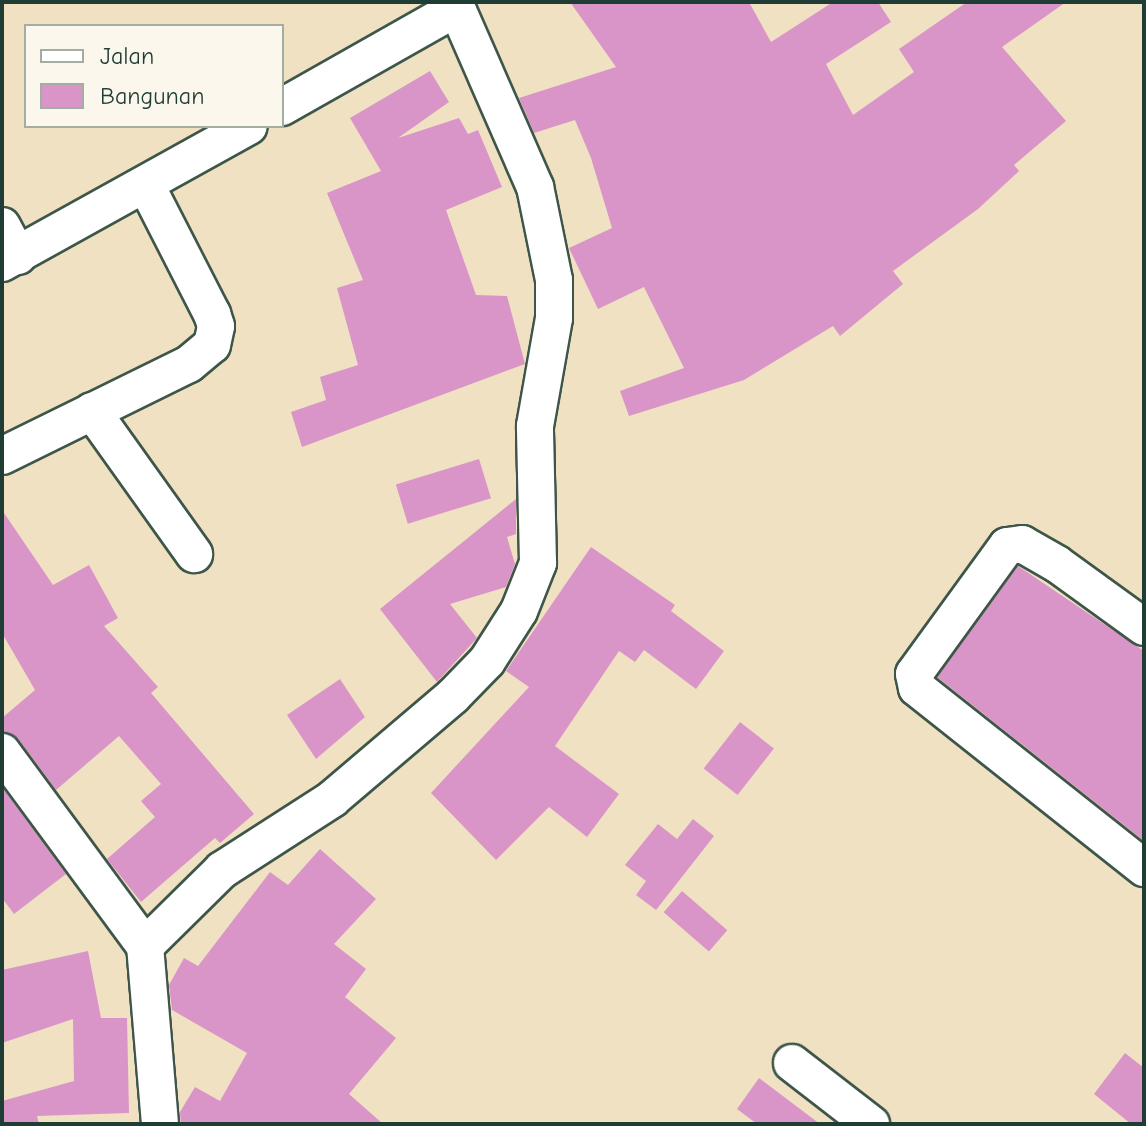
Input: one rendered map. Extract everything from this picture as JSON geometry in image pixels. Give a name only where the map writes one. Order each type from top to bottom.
[{"type":"street","points":[[145,946],[222,870],[332,799],[453,696],[487,661],[519,611],[538,563],[535,426],[554,318],[554,280],[535,187],[456,5],[284,106]]},
{"type":"street","points":[[7,248],[146,185],[246,128]]},
{"type":"street","points":[[2,456],[189,364],[207,352],[215,335],[212,314],[146,185]]},
{"type":"street","points":[[92,411],[194,554]]},
{"type":"street","points":[[1144,627],[1057,564],[1022,544],[1007,546],[914,674],[917,688],[1144,868]]},
{"type":"street","points":[[2,752],[145,946],[160,1124]]},
{"type":"street","points":[[792,1063],[871,1124]]},
{"type":"building","points":[[570,2],[749,2],[771,42],[833,2],[878,2],[891,22],[826,64],[853,115],[914,72],[899,49],[967,2],[1066,2],[1002,47],[1066,121],[1014,165],[1019,171],[978,209],[893,271],[903,284],[840,336],[833,326],[744,380],[629,416],[620,391],[684,368],[644,287],[598,309],[569,248],[612,228],[591,158],[575,120],[534,133],[519,98],[616,67]]},
{"type":"building","points":[[430,71],[449,102],[398,138],[459,118],[468,134],[478,130],[502,187],[446,210],[476,295],[507,296],[525,364],[302,447],[291,412],[326,400],[320,377],[358,365],[337,288],[363,280],[327,193],[381,171],[350,118]]},
{"type":"building","points":[[479,459],[491,498],[408,524],[396,484]]},
{"type":"building","points":[[516,499],[516,534],[507,537],[515,564],[506,587],[450,604],[477,638],[437,682],[380,609]]},
{"type":"building","points":[[2,510],[53,585],[89,565],[118,618],[104,626],[158,687],[151,693],[254,814],[220,843],[215,838],[141,902],[107,859],[155,817],[141,801],[161,784],[119,736],[56,790],[19,740],[2,731],[2,718],[35,690],[2,633]]},
{"type":"building","points":[[591,547],[675,605],[671,611],[724,651],[696,689],[644,650],[635,662],[619,651],[555,746],[619,794],[587,837],[549,807],[496,860],[431,793],[529,687],[506,671]]},
{"type":"building","points":[[1018,566],[1144,651],[1144,841],[937,677]]},
{"type":"building","points":[[340,679],[365,717],[316,759],[287,715]]},
{"type":"building","points":[[740,722],[774,748],[738,795],[704,768]]},
{"type":"building","points":[[2,787],[66,874],[14,914],[2,898]]},
{"type":"building","points":[[693,819],[714,836],[656,910],[636,895],[646,881],[625,865],[658,824],[677,839]]},
{"type":"building","points":[[320,849],[376,899],[334,944],[366,969],[345,997],[396,1038],[349,1094],[383,1124],[181,1124],[180,1112],[195,1087],[220,1101],[247,1053],[172,1010],[169,985],[184,958],[198,966],[270,872],[288,885]]},
{"type":"building","points":[[682,891],[727,930],[709,951],[664,912]]},
{"type":"building","points":[[88,951],[101,1018],[127,1018],[129,1113],[37,1116],[39,1124],[2,1124],[2,1101],[74,1081],[73,1019],[2,1043],[2,970]]},
{"type":"building","points":[[1125,1053],[1144,1068],[1144,1124],[1131,1124],[1094,1094]]},
{"type":"building","points":[[759,1078],[820,1124],[757,1124],[737,1109]]}]
